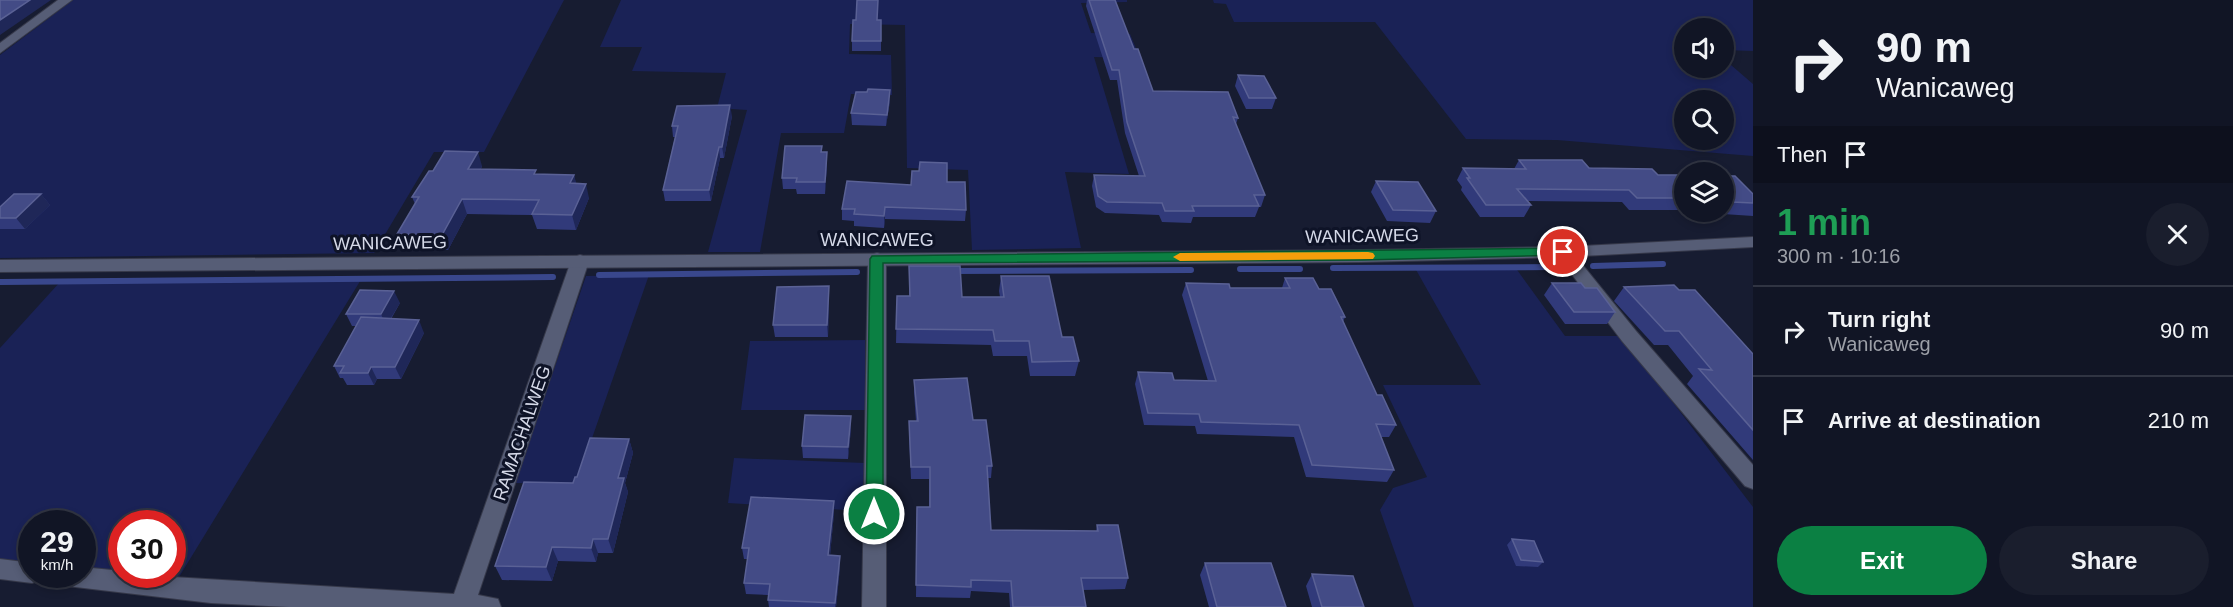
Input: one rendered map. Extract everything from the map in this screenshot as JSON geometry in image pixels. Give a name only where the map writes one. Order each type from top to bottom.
[{"type":"street","points":[[0,49],[66,0]]},
{"type":"street","name":"WANICAWEG","points":[[0,266],[1362,256],[1563,252],[1753,242]]},
{"type":"street","points":[[1563,252],[1629,336],[1753,480]]},
{"type":"street","points":[[874,607],[877,259]]},
{"type":"street","name":"RAMACHALWEG","points":[[463,604],[580,261]]},
{"type":"street","points":[[0,569],[18,571]]},
{"type":"street","points":[[96,581],[206,599],[463,604],[489,607]]},
{"type":"shaded area","points":[[73,0],[564,0],[484,152],[434,152],[374,253],[0,258],[0,55]]},
{"type":"shaded area","points":[[621,0],[1127,0],[1127,2],[1081,3],[1091,33],[1130,34],[1140,58],[1094,57],[1129,174],[1065,172],[1081,248],[972,250],[968,170],[907,168],[905,25],[850,24],[849,54],[891,55],[892,95],[851,94],[844,133],[781,133],[760,252],[708,252],[747,110],[717,108],[726,73],[632,71],[642,47],[600,47]]},
{"type":"shaded area","points":[[1213,0],[1753,0],[1753,51],[1734,50],[1734,18],[1674,18],[1674,78],[1734,78],[1734,68],[1753,84],[1753,156],[1680,150],[1734,150],[1734,90],[1674,90],[1674,150],[1557,140],[1466,139],[1375,22],[1234,22],[1226,4],[1214,3]]},
{"type":"shaded area","points":[[1515,267],[1565,336],[1622,336],[1753,507],[1753,607],[1414,607],[1380,510],[1393,488],[1427,477],[1383,385],[1481,385],[1415,268]]},
{"type":"shaded area","points":[[649,275],[576,484],[515,483],[586,276]]},
{"type":"shaded area","points":[[362,278],[186,566],[186,510],[108,510],[108,571],[96,569],[96,510],[18,510],[18,563],[0,561],[0,348],[60,282]]},
{"type":"shaded area","points":[[865,340],[865,410],[741,410],[750,341]]},
{"type":"shaded area","points":[[734,458],[865,463],[863,511],[728,503]]},
{"type":"building","points":[[0,0],[30,0],[0,20]]},
{"type":"building","points":[[857,0],[878,0],[877,20],[881,20],[881,41],[852,41]]},
{"type":"building","points":[[1089,0],[1115,0],[1134,49],[1138,49],[1153,91],[1228,92],[1238,118],[1233,117],[1265,195],[1254,195],[1259,206],[1192,206],[1194,211],[1165,211],[1162,203],[1107,202],[1098,196],[1094,175],[1145,176],[1127,122],[1119,70],[1112,70]]},
{"type":"building","points":[[1238,75],[1264,76],[1276,98],[1249,98]]},
{"type":"building","points":[[868,89],[890,90],[887,115],[851,113],[856,92],[867,92]]},
{"type":"building","points":[[730,105],[722,147],[719,147],[709,190],[663,190],[678,126],[672,126],[677,106]]},
{"type":"building","points":[[785,146],[822,146],[821,152],[827,152],[825,182],[796,182],[797,178],[782,178]]},
{"type":"building","points":[[445,151],[478,152],[468,169],[536,170],[534,174],[574,175],[570,183],[586,184],[572,215],[532,214],[539,200],[462,199],[442,235],[397,234],[419,197],[412,197],[429,171],[433,171]]},
{"type":"building","points":[[1519,160],[1582,160],[1589,168],[1652,169],[1658,175],[1674,175],[1674,198],[1637,198],[1629,190],[1517,189],[1531,205],[1486,205],[1467,178],[1470,178],[1463,168],[1526,169]]},
{"type":"building","points":[[920,162],[947,163],[947,182],[965,182],[966,210],[885,207],[884,216],[854,214],[855,209],[842,209],[847,181],[911,185],[912,171],[919,171]]},
{"type":"building","points":[[1734,176],[1753,194],[1753,203],[1734,202]]},
{"type":"building","points":[[1376,181],[1418,182],[1436,211],[1393,210]]},
{"type":"building","points":[[14,194],[41,194],[16,218],[0,218],[0,207]]},
{"type":"building","points":[[909,266],[960,266],[962,297],[1004,297],[1001,276],[1049,276],[1062,337],[1073,337],[1079,361],[1032,362],[1029,341],[995,341],[993,330],[896,329],[897,296],[910,296]]},
{"type":"building","points":[[1285,278],[1313,278],[1319,289],[1331,289],[1345,317],[1341,317],[1377,395],[1382,395],[1396,425],[1376,424],[1394,470],[1312,465],[1299,425],[1201,422],[1199,414],[1148,413],[1138,372],[1172,373],[1174,380],[1216,381],[1186,283],[1229,284],[1230,288],[1290,288]]},
{"type":"building","points":[[1552,283],[1581,283],[1585,288],[1597,288],[1615,312],[1574,312]]},
{"type":"building","points":[[1674,285],[1679,290],[1695,290],[1753,354],[1753,430],[1699,369],[1712,370],[1679,331],[1665,331],[1624,287]]},
{"type":"building","points":[[829,286],[827,325],[773,325],[777,287]]},
{"type":"building","points":[[360,290],[394,291],[381,314],[346,314]]},
{"type":"building","points":[[361,317],[419,320],[395,367],[371,367],[368,373],[340,373],[344,366],[334,366]]},
{"type":"building","points":[[967,378],[973,420],[986,420],[992,466],[987,466],[991,530],[1098,531],[1097,525],[1118,525],[1128,578],[1081,578],[1086,607],[1013,607],[1011,581],[971,580],[971,587],[916,585],[917,507],[930,507],[930,467],[911,467],[909,421],[918,421],[914,380]]},
{"type":"building","points":[[805,415],[851,416],[848,447],[802,446]]},
{"type":"building","points":[[590,438],[629,439],[618,478],[624,478],[608,539],[593,539],[591,548],[552,547],[546,567],[495,566],[524,482],[573,483]]},
{"type":"building","points":[[751,497],[834,501],[828,555],[840,556],[835,603],[768,600],[770,584],[744,583],[749,548],[742,548]]},
{"type":"building","points":[[1512,539],[1534,541],[1543,562],[1521,560]]},
{"type":"building","points":[[1205,563],[1271,563],[1286,607],[1217,607]]},
{"type":"building","points":[[1312,574],[1353,576],[1364,607],[1322,607]]},
{"type":"waterway","points":[[1593,266],[1663,264]]},
{"type":"waterway","points":[[1333,268],[1558,267]]},
{"type":"waterway","points":[[1240,269],[1300,269]]},
{"type":"waterway","points":[[951,271],[1191,270]]},
{"type":"waterway","points":[[599,275],[857,272]]},
{"type":"waterway","points":[[0,282],[553,277]]},
{"type":"slow traffic","points":[[1180,257],[1368,256]]},
{"type":"route","points":[[874,514],[877,259],[1362,256],[1563,252]]}]
